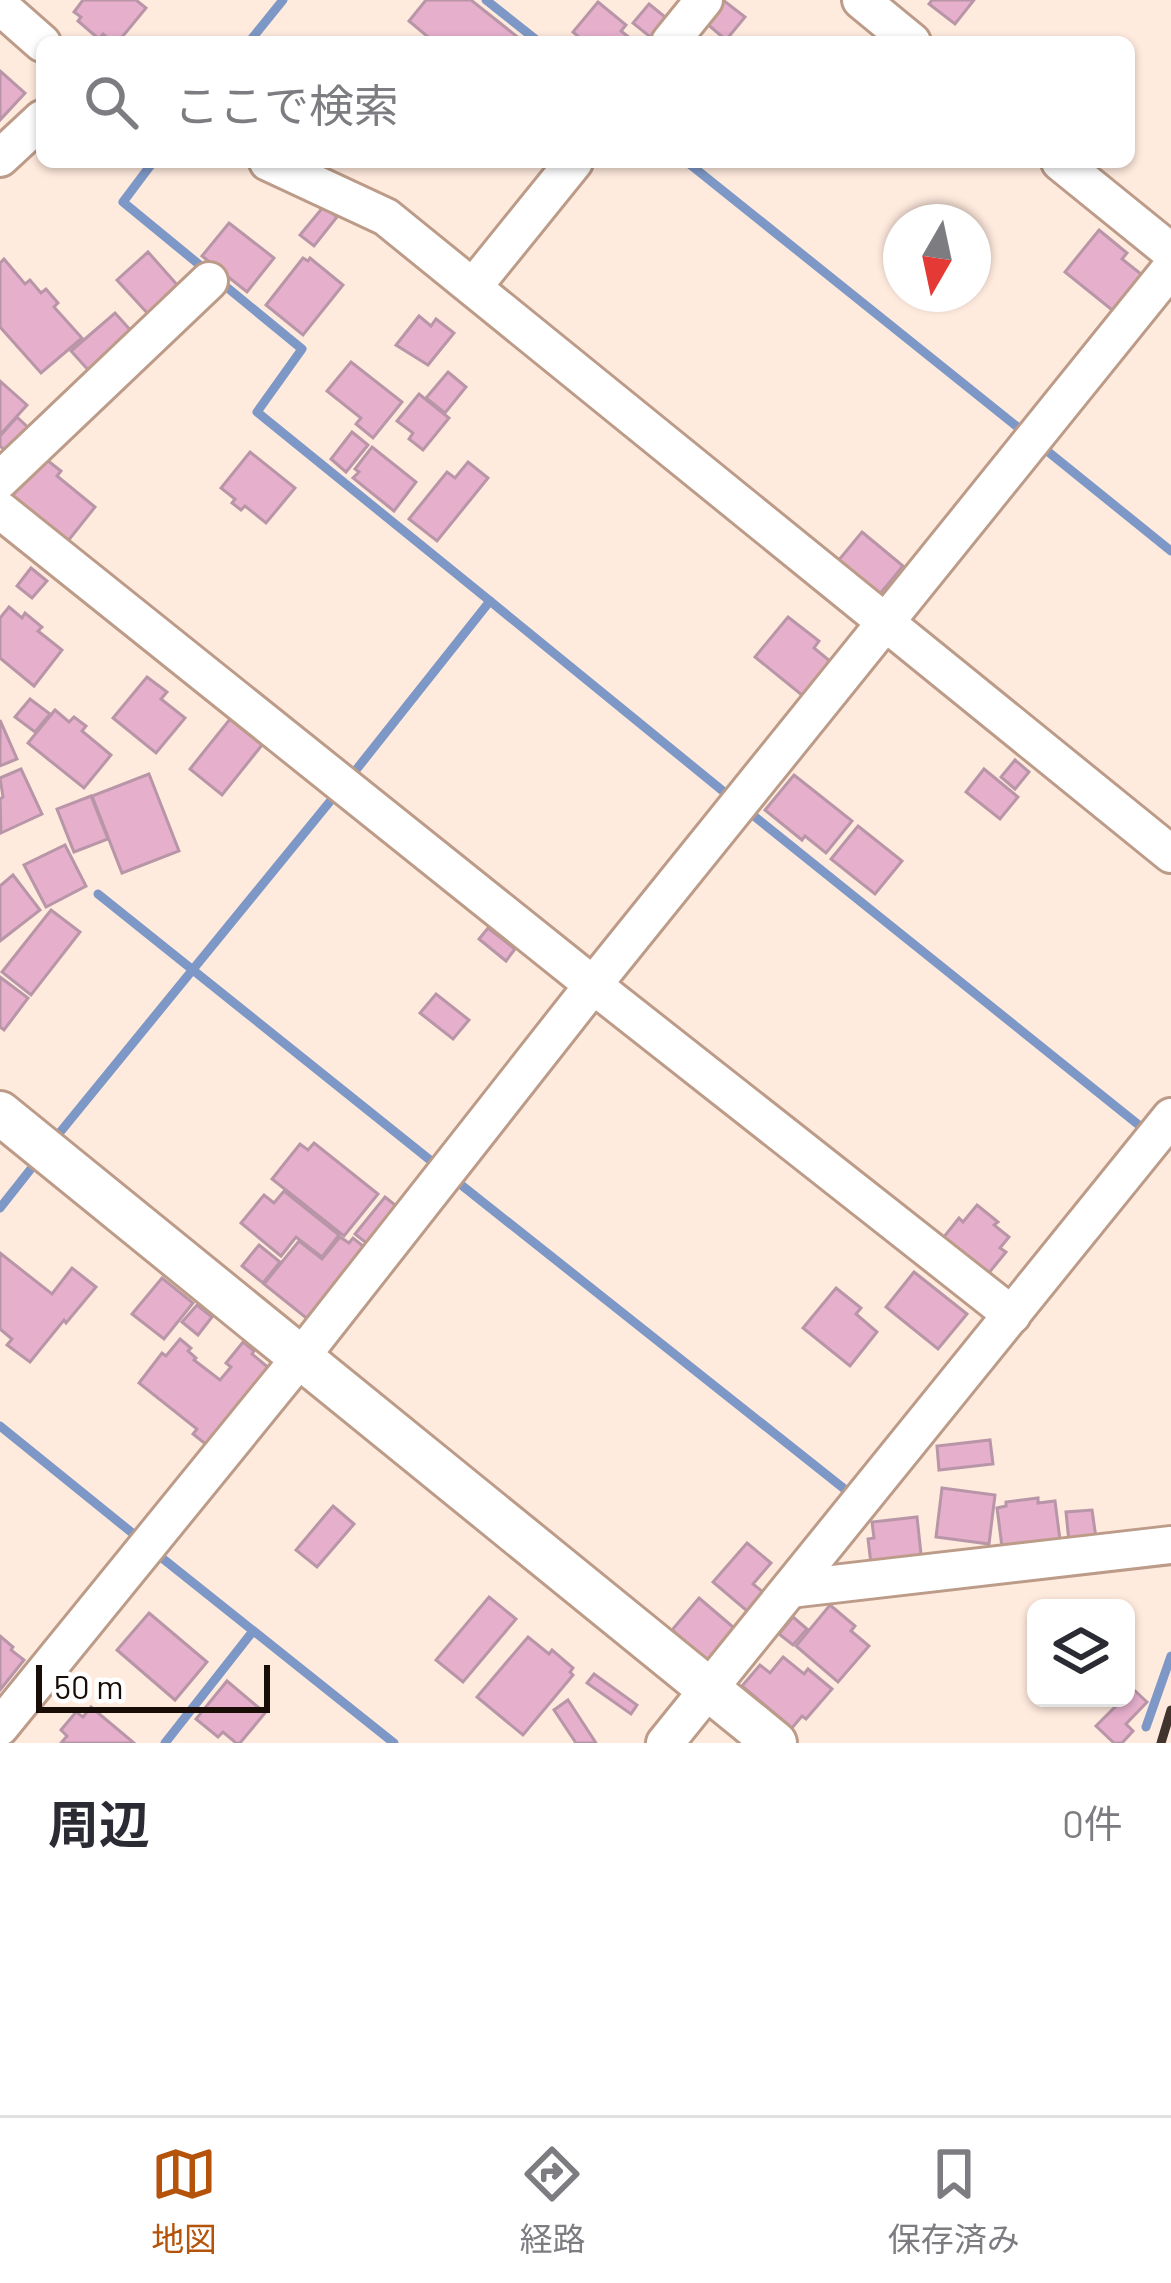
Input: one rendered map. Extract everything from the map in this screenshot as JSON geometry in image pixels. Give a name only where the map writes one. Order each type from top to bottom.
[{"type":"street","points":[[675,36],[704,0]]},
{"type":"street","points":[[861,0],[905,36]]},
{"type":"street","points":[[0,6],[36,38]]},
{"type":"street","points":[[0,158],[36,125]]},
{"type":"street","points":[[281,168],[386,217],[1171,854]]},
{"type":"street","points":[[473,287],[569,168]]},
{"type":"street","points":[[1067,168],[1171,252]]},
{"type":"street","points":[[18,1743],[0,1728],[1171,268]]},
{"type":"street","points":[[0,480],[209,281]]},
{"type":"street","points":[[0,510],[1012,1315]]},
{"type":"street","points":[[0,1113],[775,1743]]},
{"type":"street","points":[[664,1743],[1171,1117]]},
{"type":"street","points":[[790,1589],[1171,1545]]},
{"type":"building","points":[[83,0],[136,0],[146,8],[123,36],[96,36],[74,12]]},
{"type":"building","points":[[426,0],[471,0],[516,36],[427,36],[409,21]]},
{"type":"building","points":[[723,0],[745,17],[729,36],[721,36],[705,22]]},
{"type":"building","points":[[932,0],[974,0],[955,24],[929,4]]},
{"type":"building","points":[[598,2],[626,25],[621,31],[627,36],[578,36],[573,32]]},
{"type":"building","points":[[649,4],[670,21],[657,36],[649,36],[633,23]]},
{"type":"building","points":[[0,71],[25,93],[0,120]]},
{"type":"building","points":[[324,206],[337,217],[314,246],[300,235]]},
{"type":"building","points":[[229,223],[274,258],[247,292],[202,256]]},
{"type":"building","points":[[1099,230],[1127,253],[1122,259],[1146,278],[1117,314],[1065,272]]},
{"type":"building","points":[[148,252],[180,288],[149,315],[117,280]]},
{"type":"building","points":[[303,258],[310,258],[343,285],[303,335],[266,305]]},
{"type":"building","points":[[4,259],[25,284],[30,280],[41,293],[46,289],[58,303],[54,307],[82,338],[41,373],[0,327],[0,263]]},
{"type":"building","points":[[115,313],[134,334],[90,372],[71,351]]},
{"type":"building","points":[[419,316],[431,326],[436,319],[454,333],[428,365],[396,345]]},
{"type":"building","points":[[351,362],[402,402],[373,438],[356,424],[361,418],[327,391]]},
{"type":"building","points":[[448,372],[466,387],[445,413],[426,398]]},
{"type":"building","points":[[0,381],[27,405],[0,435]]},
{"type":"building","points":[[419,394],[449,418],[423,450],[409,439],[413,433],[397,421]]},
{"type":"building","points":[[17,417],[34,433],[12,457],[0,446],[0,436]]},
{"type":"building","points":[[352,432],[368,445],[346,472],[331,459]]},
{"type":"building","points":[[372,447],[416,482],[394,511],[353,478]]},
{"type":"building","points":[[250,452],[295,488],[266,523],[245,506],[241,510],[232,503],[235,499],[221,488]]},
{"type":"building","points":[[43,457],[61,471],[57,476],[95,507],[68,541],[12,496]]},
{"type":"building","points":[[468,462],[488,478],[437,541],[409,519],[447,472],[455,478]]},
{"type":"building","points":[[862,532],[903,566],[879,595],[838,561]]},
{"type":"building","points":[[31,568],[47,581],[32,598],[17,586]]},
{"type":"building","points":[[9,607],[22,618],[25,613],[62,650],[34,686],[0,658],[0,618]]},
{"type":"building","points":[[788,617],[819,641],[814,648],[831,662],[803,696],[755,657]]},
{"type":"building","points":[[147,677],[167,692],[161,699],[185,718],[156,753],[113,718]]},
{"type":"building","points":[[30,699],[50,714],[35,732],[15,717]]},
{"type":"building","points":[[55,710],[69,722],[74,717],[86,726],[82,731],[111,755],[84,788],[28,743]]},
{"type":"building","points":[[230,719],[262,745],[222,795],[190,769]]},
{"type":"building","points":[[0,720],[17,759],[0,766]]},
{"type":"building","points":[[1015,760],[1029,772],[1015,789],[1001,777]]},
{"type":"building","points":[[21,769],[42,814],[1,833],[0,778]]},
{"type":"building","points":[[984,769],[1018,797],[1000,819],[966,792]]},
{"type":"building","points":[[149,774],[179,851],[122,873],[92,796]]},
{"type":"building","points":[[794,775],[852,821],[826,853],[765,810]]},
{"type":"building","points":[[91,796],[108,839],[74,852],[57,809]]},
{"type":"building","points":[[858,826],[902,861],[875,894],[831,859]]},
{"type":"building","points":[[65,845],[86,886],[46,907],[24,865]]},
{"type":"building","points":[[13,875],[40,910],[0,941],[0,886]]},
{"type":"building","points":[[51,910],[80,932],[31,995],[2,972]]},
{"type":"building","points":[[488,928],[515,949],[506,961],[479,939]]},
{"type":"building","points":[[0,977],[28,998],[4,1030],[0,1027]]},
{"type":"building","points":[[436,994],[469,1020],[453,1039],[420,1013]]},
{"type":"building","points":[[314,1143],[378,1194],[344,1236],[272,1179],[300,1144],[308,1150]]},
{"type":"building","points":[[284,1191],[339,1235],[322,1257],[296,1237],[281,1256],[241,1223],[264,1195],[274,1203]]},
{"type":"building","points":[[385,1197],[400,1209],[370,1246],[355,1234]]},
{"type":"building","points":[[977,1205],[1009,1237],[1000,1248],[1006,1252],[983,1280],[942,1248],[948,1241],[943,1238],[959,1218],[963,1222]]},
{"type":"building","points":[[340,1237],[349,1243],[353,1238],[368,1250],[310,1321],[264,1284],[299,1241],[322,1259]]},
{"type":"building","points":[[259,1245],[280,1262],[263,1283],[242,1266]]},
{"type":"building","points":[[0,1253],[52,1294],[72,1268],[96,1287],[30,1362],[7,1345],[12,1339],[0,1329]]},
{"type":"building","points":[[914,1272],[967,1314],[938,1349],[886,1307]]},
{"type":"building","points":[[162,1278],[193,1303],[164,1339],[132,1314]]},
{"type":"building","points":[[836,1288],[861,1308],[856,1314],[877,1332],[850,1366],[803,1328]]},
{"type":"building","points":[[197,1305],[212,1317],[198,1335],[182,1322]]},
{"type":"building","points":[[180,1339],[191,1348],[188,1351],[194,1360],[220,1380],[231,1367],[226,1363],[243,1342],[270,1369],[208,1446],[193,1434],[197,1429],[139,1383],[162,1353],[166,1356]]},
{"type":"building","points":[[990,1440],[993,1464],[939,1470],[937,1446]]},
{"type":"building","points":[[942,1488],[995,1495],[989,1544],[936,1537]]},
{"type":"building","points":[[1038,1498],[1038,1503],[1055,1501],[1060,1540],[1002,1547],[997,1508],[1006,1502]]},
{"type":"building","points":[[333,1506],[354,1524],[317,1567],[296,1550]]},
{"type":"building","points":[[1092,1510],[1096,1538],[1069,1542],[1066,1512]]},
{"type":"building","points":[[917,1517],[922,1563],[871,1564],[872,1522]]},
{"type":"building","points":[[747,1543],[771,1563],[753,1584],[763,1592],[747,1611],[713,1582]]},
{"type":"building","points":[[489,1597],[516,1619],[463,1682],[436,1660]]},
{"type":"building","points":[[699,1598],[740,1633],[713,1665],[672,1630]]},
{"type":"building","points":[[830,1605],[855,1626],[851,1631],[869,1646],[838,1682],[796,1646]]},
{"type":"building","points":[[149,1613],[207,1662],[175,1700],[117,1650]]},
{"type":"building","points":[[793,1617],[807,1629],[793,1645],[779,1634]]},
{"type":"building","points":[[0,1636],[24,1660],[0,1690]]},
{"type":"building","points":[[528,1637],[549,1654],[552,1650],[573,1668],[573,1675],[523,1735],[477,1697]]},
{"type":"building","points":[[783,1657],[804,1674],[808,1669],[832,1689],[792,1728],[742,1686],[760,1665],[770,1673]]},
{"type":"building","points":[[594,1674],[637,1705],[631,1714],[587,1683]]},
{"type":"building","points":[[227,1681],[265,1713],[240,1743],[223,1732],[218,1737],[196,1719]]},
{"type":"building","points":[[1135,1691],[1147,1702],[1126,1724],[1133,1731],[1122,1743],[1114,1743],[1096,1726],[1115,1707],[1135,1707]]},
{"type":"building","points":[[568,1700],[596,1743],[576,1743],[554,1710]]},
{"type":"building","points":[[91,1707],[134,1743],[61,1743],[67,1736],[61,1730],[76,1712],[83,1717]]},
{"type":"waterway","points":[[254,36],[283,0]]},
{"type":"waterway","points":[[486,0],[531,36]]},
{"type":"waterway","points":[[148,168],[123,202],[302,349],[257,412],[490,601],[352,775]]},
{"type":"waterway","points":[[694,168],[1020,429]]},
{"type":"waterway","points":[[1041,446],[1171,551]]},
{"type":"waterway","points":[[490,601],[729,796]]},
{"type":"waterway","points":[[57,1136],[332,799]]},
{"type":"waterway","points":[[749,812],[1145,1130]]},
{"type":"waterway","points":[[98,894],[435,1164]]},
{"type":"waterway","points":[[0,1208],[30,1170]]},
{"type":"waterway","points":[[455,1180],[852,1495]]},
{"type":"waterway","points":[[0,1426],[136,1536]]},
{"type":"waterway","points":[[157,1554],[394,1743]]},
{"type":"waterway","points":[[165,1743],[253,1631]]},
{"type":"waterway","points":[[1146,1727],[1171,1656]]},
{"type":"railway","points":[[1161,1743],[1171,1710]]}]
